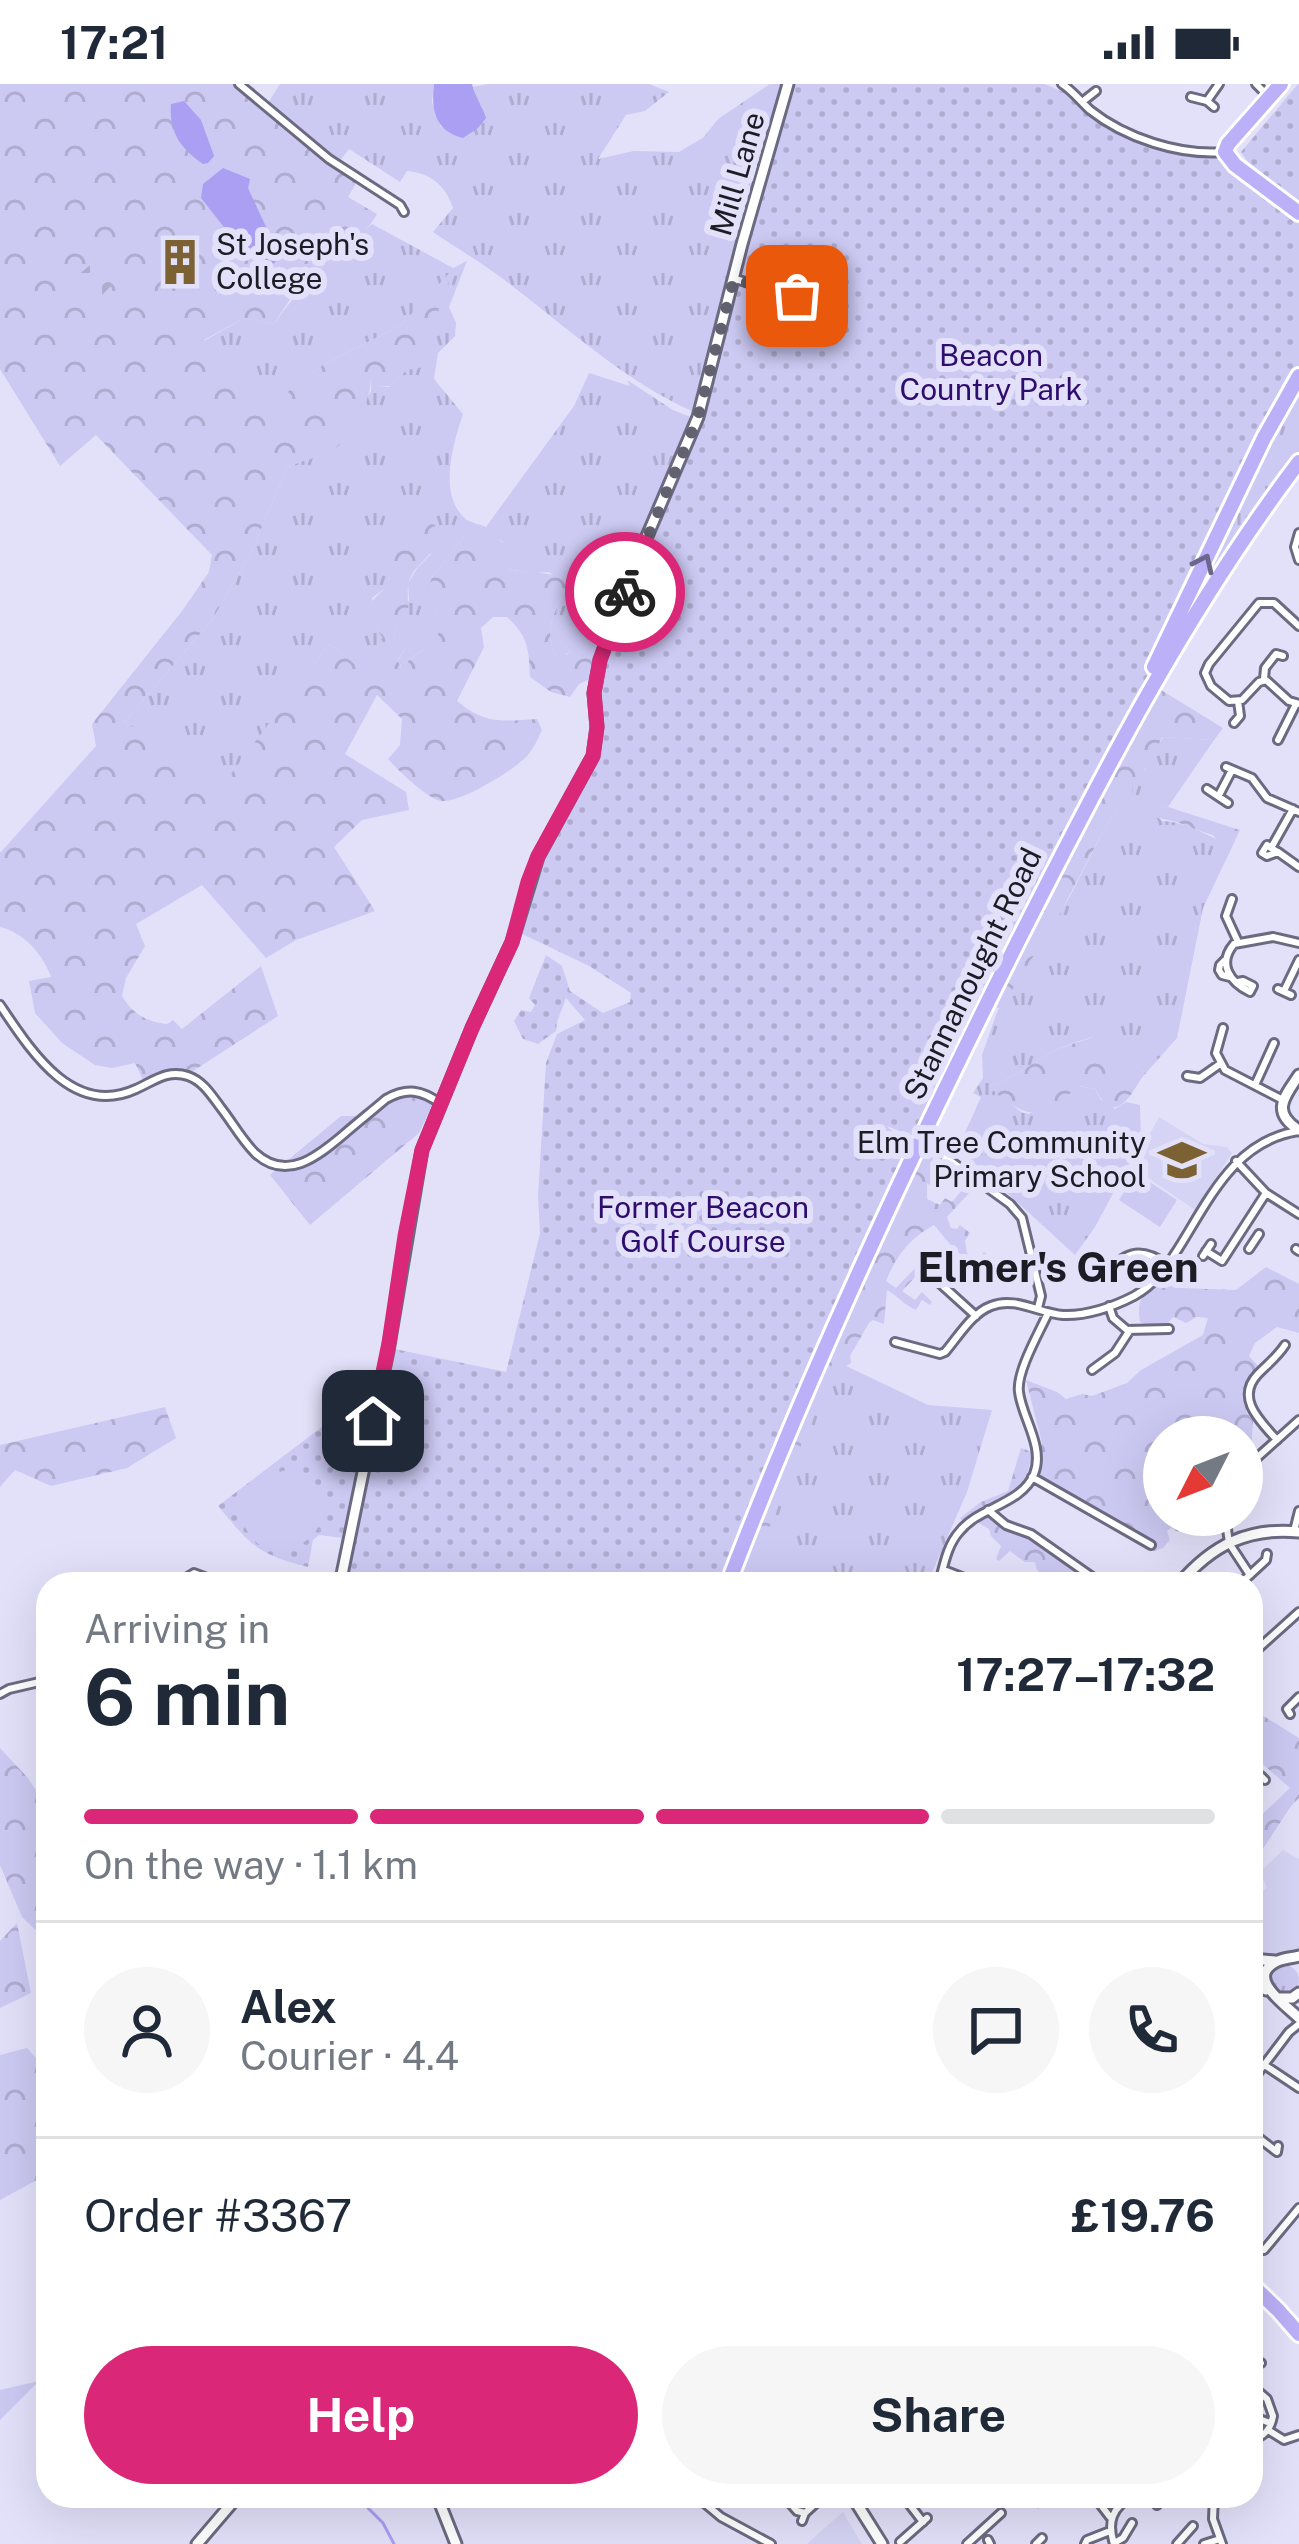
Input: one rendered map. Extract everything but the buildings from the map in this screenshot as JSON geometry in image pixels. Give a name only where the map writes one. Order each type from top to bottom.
[{"type":"main road","points":[[1281,84],[1225,152],[1235,165],[1299,213]]},
{"type":"main road","name":"Stannanought Road","points":[[1131,722],[1246,473],[1299,376]]},
{"type":"main road","name":"Stannanought Road","points":[[733,1572],[807,1390],[991,995],[1131,722],[1231,556],[1299,462]]},
{"type":"main road","points":[[1263,2296],[1299,2334]]},
{"type":"street","points":[[239,84],[329,159],[404,212]]},
{"type":"street","name":"Mill Lane","points":[[441,1104],[512,942],[538,856],[593,756],[600,660],[698,417],[788,84]]},
{"type":"street","points":[[1062,84],[1105,120],[1143,138],[1187,151],[1225,152]]},
{"type":"street","points":[[1191,97],[1211,104],[1219,84]]},
{"type":"street","points":[[1256,84],[1270,97]]},
{"type":"street","points":[[1082,102],[1097,90]]},
{"type":"street","points":[[734,279],[811,304]]},
{"type":"street","points":[[1299,533],[1295,548],[1299,560]]},
{"type":"street","points":[[1268,726],[1279,737],[1298,704],[1264,680],[1249,695],[1229,701],[1205,673],[1253,607],[1262,602],[1274,603],[1299,626]]},
{"type":"street","points":[[1264,680],[1266,665],[1276,654],[1283,656]]},
{"type":"street","points":[[1234,725],[1240,716],[1238,701]]},
{"type":"street","points":[[1219,795],[1228,782],[1229,768],[1252,778],[1267,798],[1296,811],[1274,850],[1299,867]]},
{"type":"street","points":[[1207,789],[1228,802]]},
{"type":"street","points":[[1232,899],[1226,916],[1238,942]]},
{"type":"street","points":[[1234,980],[1225,961],[1238,942],[1274,937],[1299,943]]},
{"type":"street","points":[[1284,992],[1299,960]]},
{"type":"street","points":[[0,1005],[41,1060],[85,1095],[115,1096],[160,1075],[187,1075],[205,1087],[254,1152],[274,1166],[296,1166],[318,1156],[396,1094],[418,1091],[441,1104],[422,1150],[342,1572]]},
{"type":"street","points":[[1222,1027],[1217,1047],[1220,1064],[1283,1106],[1290,1124],[1299,1131]]},
{"type":"street","points":[[1255,1085],[1274,1042]]},
{"type":"street","points":[[1187,1076],[1200,1078],[1220,1064]]},
{"type":"street","points":[[1266,1142],[1278,1128],[1296,1081]]},
{"type":"street","points":[[895,1342],[940,1354],[976,1316],[997,1303],[1073,1315],[1109,1306],[1149,1286],[1237,1161],[1284,1133],[1299,1131]]},
{"type":"street","points":[[926,1141],[1022,1218],[1041,1296],[1038,1308]]},
{"type":"street","points":[[1237,1161],[1266,1193],[1299,1214]]},
{"type":"street","points":[[1207,1251],[1222,1261],[1266,1193]]},
{"type":"street","points":[[1242,1230],[1257,1236],[1249,1249]]},
{"type":"street","points":[[1101,1276],[1137,1253],[1168,1264]]},
{"type":"street","points":[[929,1270],[976,1316]]},
{"type":"street","points":[[1109,1306],[1119,1325],[1130,1330],[1169,1329]]},
{"type":"street","points":[[948,1572],[943,1570],[957,1533],[1018,1493],[1032,1477],[1036,1456],[1018,1391],[1048,1312]]},
{"type":"street","points":[[1092,1370],[1114,1353],[1130,1330]]},
{"type":"street","points":[[1277,1440],[1253,1413],[1250,1400],[1252,1381],[1286,1345]]},
{"type":"street","points":[[1263,1452],[1299,1420]]},
{"type":"street","points":[[1032,1477],[1151,1545]]},
{"type":"street","points":[[988,1510],[1085,1572]]},
{"type":"street","points":[[1191,1572],[1208,1554],[1259,1531],[1296,1532],[1299,1511]]},
{"type":"street","points":[[1228,1536],[1248,1572]]},
{"type":"street","points":[[1253,1572],[1267,1554]]},
{"type":"street","points":[[1263,1644],[1299,1612]]},
{"type":"street","points":[[0,1694],[36,1683]]},
{"type":"street","points":[[1290,1714],[1287,1709],[1299,1697]]},
{"type":"street","points":[[1274,1996],[1265,1981],[1268,1968],[1299,1956]]},
{"type":"street","points":[[1263,1959],[1299,1966]]},
{"type":"street","points":[[1263,1987],[1298,2018],[1263,2065],[1299,2088]]},
{"type":"street","points":[[1274,1996],[1292,1998],[1299,1993]]},
{"type":"street","points":[[1263,2141],[1277,2152],[1278,2146]]},
{"type":"street","points":[[1263,2250],[1299,2208]]},
{"type":"street","points":[[1263,2393],[1274,2401],[1274,2416],[1263,2431]]},
{"type":"street","points":[[1263,2423],[1284,2440],[1299,2435]]},
{"type":"street","points":[[196,2544],[228,2508]]},
{"type":"street","points":[[442,2508],[456,2544]]},
{"type":"street","points":[[711,2508],[759,2541],[771,2542]]},
{"type":"street","points":[[860,2508],[882,2544]]},
{"type":"street","points":[[899,2541],[925,2520],[914,2508]]},
{"type":"street","points":[[1103,2508],[1111,2518]]},
{"type":"street","points":[[1117,2508],[1111,2518],[1114,2543],[1124,2538],[1132,2523]]},
{"type":"street","points":[[1204,2544],[1221,2541],[1212,2508]]},
{"type":"street","points":[[967,2544],[1001,2513]]},
{"type":"street","points":[[1177,2544],[1193,2526]]},
{"type":"street","points":[[1085,2544],[1110,2531]]},
{"type":"shaded area","points":[[434,84],[472,84],[486,118],[478,128],[463,138],[441,125],[434,111]]},
{"type":"shaded area","points":[[184,101],[201,120],[214,156],[208,163],[188,152],[174,131],[171,104]]},
{"type":"shaded area","points":[[223,168],[250,179],[248,188],[280,257],[268,269],[227,231],[201,198],[203,184]]},
{"type":"shaded area","name":"Elm Tree Community Primary School","points":[[1159,1117],[1203,1144],[1227,1147],[1232,1153],[1195,1210],[1132,1167]]},
{"type":"shaded area","points":[[1283,1850],[1299,1859],[1299,1949],[1263,1953],[1263,1891],[1267,1887],[1263,1869]]},
{"type":"shaded area","points":[[843,2512],[862,2544],[807,2544],[829,2524]]},
{"type":"green space","points":[[0,84],[239,84],[358,180],[348,197],[377,214],[364,231],[304,283],[274,324],[244,318],[204,340],[260,413],[323,365],[401,325],[453,269],[424,367],[407,370],[390,386],[379,387],[371,375],[360,416],[341,444],[287,467],[251,553],[212,620],[124,722],[224,783],[329,644],[361,669],[383,638],[374,626],[353,639],[352,621],[385,588],[391,574],[381,559],[394,533],[406,524],[435,525],[436,537],[411,577],[408,616],[395,628],[396,640],[406,637],[407,646],[397,661],[402,667],[441,630],[430,626],[437,606],[423,597],[467,532],[490,536],[511,547],[507,569],[563,578],[567,586],[550,629],[556,655],[567,655],[590,617],[611,599],[613,615],[594,677],[579,684],[570,697],[551,692],[530,677],[526,644],[507,617],[493,617],[481,628],[484,647],[457,701],[486,718],[537,719],[542,730],[520,762],[461,797],[436,799],[388,759],[400,745],[402,719],[377,695],[345,754],[406,792],[409,810],[362,820],[334,847],[375,911],[296,940],[266,958],[202,885],[136,924],[145,946],[126,978],[122,996],[141,1016],[167,1024],[173,1020],[182,1029],[261,966],[278,1016],[193,1071],[160,1071],[143,1080],[135,1063],[112,1068],[95,1065],[62,1043],[35,1013],[29,981],[51,977],[31,945],[0,927],[0,853],[96,746],[92,724],[182,611],[209,572],[212,555],[96,435],[60,466],[0,369]]},
{"type":"green space","points":[[280,84],[434,84],[432,102],[441,127],[483,108],[473,87],[488,84],[649,84],[669,92],[645,111],[626,115],[598,159],[634,151],[679,152],[770,84],[782,84],[726,297],[721,296],[694,412],[619,369],[495,273],[433,232],[453,208],[436,182],[407,171],[400,182],[349,149],[337,165],[266,106]]},
{"type":"green space","name":"Beacon Country Park","points":[[788,84],[1045,84],[1079,99],[1126,131],[1187,150],[1225,152],[1299,213],[1299,376],[1165,642],[1131,722],[991,995],[912,1136],[887,1126],[915,1154],[733,1572],[345,1572],[361,1459],[343,1538],[319,1535],[313,1540],[308,1567],[277,1557],[256,1546],[218,1506],[331,1420],[366,1440],[385,1347],[506,1372],[540,1233],[546,1063],[557,1034],[585,1020],[566,998],[556,1031],[538,1044],[523,1039],[514,1021],[521,1010],[531,1012],[535,1005],[529,998],[546,955],[562,966],[570,991],[603,1013],[630,1002],[631,993],[589,966],[516,931],[528,882],[593,756],[600,660],[698,417]]},
{"type":"green space","points":[[1299,84],[1299,203],[1241,152]]},
{"type":"green space","points":[[372,224],[453,268],[467,261],[449,307],[456,323],[455,336],[438,353],[434,379],[463,414],[450,484],[452,498],[467,520],[486,527],[574,406],[589,373],[630,386],[627,380],[693,418],[643,530],[613,615],[592,610],[578,643],[566,655],[556,655],[550,629],[567,586],[549,572],[506,569],[503,541],[467,532],[432,578],[437,606],[431,625],[441,630],[433,641],[403,667],[397,662],[407,646],[396,641],[395,628],[409,600],[408,584],[432,553],[391,574],[385,588],[372,598],[374,626],[383,638],[362,670],[329,644],[224,784],[124,722],[212,620],[251,553],[287,467],[332,450],[371,391],[371,372],[379,387],[389,387],[411,362],[451,273],[401,325],[323,365],[260,414],[204,341],[244,318],[274,324],[319,270]]},
{"type":"green space","points":[[102,256],[117,280],[95,302],[74,278]]},
{"type":"green space","points":[[1299,381],[1299,456],[1159,670]]},
{"type":"green space","points":[[1161,690],[1223,728],[1214,740],[1162,737],[1133,785],[1138,803],[1135,813],[1117,810],[1107,824],[1057,919],[1000,1009],[995,1006],[999,992],[1056,877]]},
{"type":"green space","points":[[1163,737],[1214,740],[1168,807],[1145,805],[1162,821],[1233,845],[1203,908],[1177,1038],[1146,1073],[1092,1037],[1056,1050],[990,1087],[1029,1114],[1079,1086],[1095,1089],[1115,1109],[1126,1102],[1140,1105],[1141,1141],[1075,1255],[958,1148],[981,1097],[973,1093],[983,1078],[982,1055],[997,1012],[1069,898],[1107,824],[1117,810],[1134,802],[1130,787],[1134,778],[1145,769]]},
{"type":"green space","points":[[1144,804],[1240,830],[1233,845],[1224,844],[1213,835],[1141,814]]},
{"type":"green space","points":[[1093,1037],[1146,1073],[1130,1096],[1114,1108],[1107,1108],[1095,1089],[1080,1086],[1044,1110],[1026,1111],[990,1088],[1050,1053]]},
{"type":"green space","points":[[394,1096],[436,1098],[419,1133],[310,1225],[270,1175],[341,1116],[366,1116]]},
{"type":"green space","points":[[925,1147],[932,1150],[933,1164],[944,1163],[948,1156],[957,1164],[951,1172],[932,1172],[938,1184],[927,1183],[927,1199],[940,1205],[945,1198],[952,1202],[968,1183],[972,1190],[947,1217],[951,1228],[960,1225],[970,1233],[965,1241],[967,1253],[980,1258],[984,1252],[997,1262],[998,1270],[993,1280],[955,1250],[934,1225],[905,1248],[886,1281],[896,1288],[917,1266],[921,1271],[902,1291],[915,1300],[922,1292],[932,1302],[922,1300],[916,1310],[887,1290],[884,1324],[869,1323],[850,1356],[851,1363],[845,1367],[833,1362],[766,1536],[766,1548],[772,1554],[807,1572],[737,1572],[882,1229]]},
{"type":"green space","points":[[1136,1173],[1177,1200],[1160,1227],[1119,1200]]},
{"type":"green space","points":[[1175,1263],[1183,1270],[1173,1283],[1181,1288],[1236,1290],[1266,1267],[1299,1284],[1299,1333],[1277,1327],[1255,1343],[1249,1356],[1260,1368],[1250,1383],[1249,1416],[1143,1416],[1143,1536],[1169,1536],[1170,1540],[1154,1551],[1036,1477],[1042,1443],[1026,1380],[1066,1399],[1092,1396],[1127,1383],[1203,1335],[1208,1318],[1186,1323],[1173,1317],[1168,1323],[1140,1322],[1141,1301]]},
{"type":"green space","points":[[823,1355],[928,1405],[992,1410],[967,1492],[932,1572],[733,1572]]},
{"type":"green space","points":[[165,1407],[176,1438],[127,1468],[51,1486],[15,1470],[0,1487],[0,1445]]},
{"type":"green space","points":[[1021,1448],[1033,1452],[1020,1488],[1022,1495],[982,1512],[1080,1572],[1039,1572],[1035,1562],[1025,1562],[1010,1551],[999,1561],[1001,1546],[989,1529],[975,1521],[967,1528],[960,1518],[981,1502],[1008,1491]]},
{"type":"green space","points":[[289,1469],[312,1481],[323,1496],[324,1513],[304,1542],[288,1550],[271,1550],[249,1534],[240,1507],[270,1475]]},
{"type":"green space","points":[[1263,1716],[1299,1738],[1299,1798],[1263,1849],[1263,1814],[1290,1788],[1263,1764]]},
{"type":"green space","points":[[0,1748],[36,1790],[36,1930],[22,1917],[0,1865]]},
{"type":"green space","points":[[17,1923],[31,1993],[0,2008],[0,1941]]},
{"type":"green space","points":[[1284,1965],[1295,1969],[1299,1980],[1295,1991],[1284,1995],[1273,1991],[1269,1980],[1273,1969]]},
{"type":"green space","points":[[27,2048],[36,2058],[36,2180],[0,2200],[0,2055]]},
{"type":"green space","points":[[36,2382],[0,2420],[0,2390]]},
{"type":"waterway","points":[[368,2508],[394,2544]]},
{"type":"way so far","points":[[625,592],[698,417],[734,279],[797,296]]},
{"type":"place","name":"St Joseph's College","points":[[180,262]]},
{"type":"place","name":"Elm Tree Community Primary School","points":[[1182,1160]]},
{"type":"district","name":"Elmer's Green","points":[[1058,1267]]},
{"type":"route","points":[[373,1421],[422,1150],[512,942],[538,856],[593,756],[600,660],[625,592]]},
{"type":"park label","name":"Former Beacon Golf Course","points":[[703,1225]]}]
